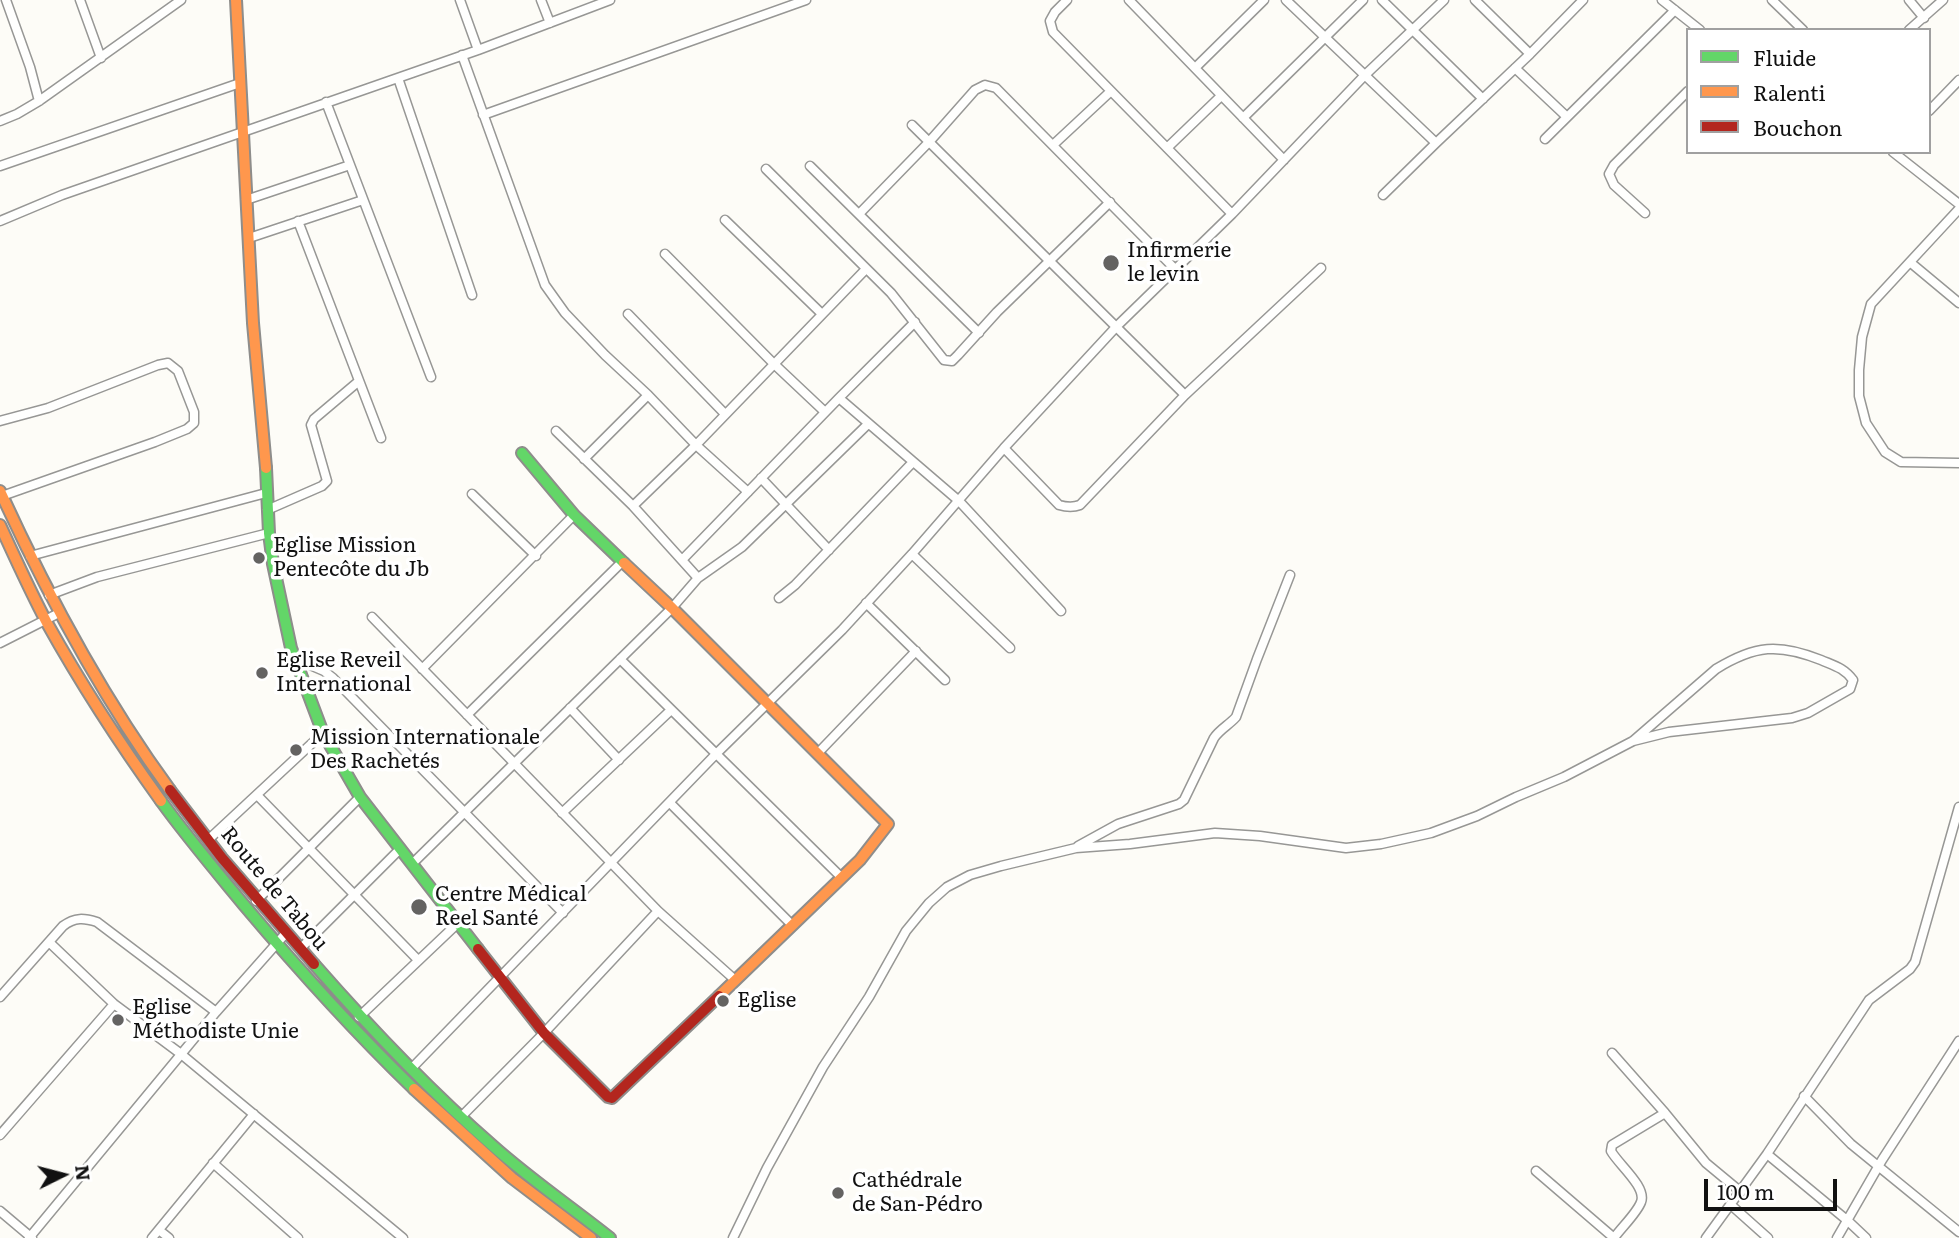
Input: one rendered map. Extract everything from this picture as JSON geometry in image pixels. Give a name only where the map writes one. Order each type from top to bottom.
[{"type":"street","points":[[6,0],[39,101]]},
{"type":"street","points":[[80,0],[101,58]]},
{"type":"street","points":[[0,121],[39,101],[181,0]]},
{"type":"street","points":[[236,0],[248,238],[267,510],[273,564],[291,648],[323,733],[360,797],[544,1032],[612,1098],[860,860],[888,824],[672,608],[574,515],[522,453]]},
{"type":"street","points":[[460,0],[478,50]]},
{"type":"street","points":[[541,0],[550,23]]},
{"type":"street","points":[[0,221],[62,195],[478,50],[610,0]]},
{"type":"street","points":[[483,115],[806,0]]},
{"type":"street","points":[[1068,0],[1055,12],[1050,22],[1053,32],[1232,214]]},
{"type":"street","points":[[1129,0],[1284,160]]},
{"type":"street","points":[[1195,68],[1264,0]]},
{"type":"street","points":[[1286,0],[1436,143]]},
{"type":"street","points":[[1242,118],[1363,0]]},
{"type":"street","points":[[1382,0],[1483,99]]},
{"type":"street","points":[[411,1069],[866,603],[1116,326],[1232,214],[1364,76],[1444,0]]},
{"type":"street","points":[[1475,0],[1530,54]]},
{"type":"street","points":[[1384,195],[1583,0]]},
{"type":"street","points":[[1662,0],[1698,28]]},
{"type":"street","points":[[1772,0],[1801,28]]},
{"type":"street","points":[[1909,0],[1924,18]]},
{"type":"street","points":[[1912,28],[1942,0]]},
{"type":"street","points":[[1545,139],[1675,10]]},
{"type":"street","points":[[463,55],[545,285],[565,313],[605,355],[748,492]]},
{"type":"street","points":[[1515,68],[1567,117]]},
{"type":"street","points":[[398,78],[472,295]]},
{"type":"street","points":[[1931,109],[1959,79]]},
{"type":"street","points":[[0,166],[240,83]]},
{"type":"street","points":[[859,214],[975,90],[985,85],[996,88],[1175,269]]},
{"type":"street","points":[[1053,145],[1111,91]]},
{"type":"street","points":[[1645,213],[1614,185],[1608,174],[1686,93]]},
{"type":"street","points":[[1167,148],[1221,96]]},
{"type":"street","points":[[326,102],[430,377]]},
{"type":"street","points":[[912,125],[1185,395]]},
{"type":"street","points":[[1895,154],[1959,207],[1871,304],[1862,337],[1858,370],[1859,396],[1866,423],[1885,452],[1901,462],[1959,463]]},
{"type":"street","points":[[246,200],[350,165]]},
{"type":"street","points":[[810,166],[979,333]]},
{"type":"street","points":[[766,169],[891,293],[944,360],[951,360],[958,355],[1110,202]]},
{"type":"street","points":[[248,238],[363,200]]},
{"type":"street","points":[[725,220],[822,314]]},
{"type":"street","points":[[299,221],[381,438]]},
{"type":"street","points":[[665,254],[825,412]]},
{"type":"street","points":[[1911,263],[1959,303]]},
{"type":"street","points":[[1004,447],[1059,505],[1069,508],[1080,505],[1185,395],[1321,268]]},
{"type":"street","points":[[633,506],[696,445],[866,269]]},
{"type":"street","points":[[628,314],[725,414]]},
{"type":"street","points":[[682,560],[915,322]]},
{"type":"street","points":[[0,421],[48,408],[168,363],[178,371],[194,412],[194,423],[187,429],[1,494]]},
{"type":"street","points":[[267,510],[322,486],[327,481],[311,425],[314,419],[359,382]]},
{"type":"street","points":[[584,459],[648,395]]},
{"type":"street","points":[[839,398],[959,501],[1061,611]]},
{"type":"street","points":[[412,864],[672,608],[698,578],[742,547],[869,424]]},
{"type":"street","points":[[556,431],[633,506],[698,578]]},
{"type":"street","points":[[779,597],[790,590],[913,462]]},
{"type":"street","points":[[761,478],[829,550]]},
{"type":"street","points":[[30,556],[266,493]]},
{"type":"street","name":"Route de Tabou","points":[[1,494],[59,613],[142,752],[256,901],[359,1017],[461,1117],[522,1171],[610,1238]]},
{"type":"street","points":[[472,494],[536,555]]},
{"type":"street","points":[[422,669],[574,515]]},
{"type":"street","name":"Route de Tabou","points":[[0,525],[46,620],[134,763],[181,829],[276,944],[350,1026],[454,1128],[516,1183],[591,1238]]},
{"type":"street","points":[[49,594],[97,577],[269,533]]},
{"type":"street","points":[[912,554],[1010,648]]},
{"type":"street","points":[[467,715],[623,561]]},
{"type":"street","points":[[1076,848],[1118,824],[1180,804],[1184,800],[1219,730],[1236,717],[1290,575]]},
{"type":"street","points":[[866,603],[946,680]]},
{"type":"street","points":[[0,643],[59,613]]},
{"type":"street","points":[[372,617],[658,911],[734,979]]},
{"type":"street","points":[[733,1238],[767,1168],[823,1067],[869,997],[906,931],[947,887],[1001,866],[1076,848],[1215,833],[1260,836],[1346,848],[1381,844],[1431,833],[1477,816],[1564,777],[1633,741],[1669,732],[1792,718],[1808,713],[1850,690],[1853,680],[1846,671],[1799,651],[1769,647],[1716,668],[1633,741]]},
{"type":"street","points":[[818,753],[916,651]]},
{"type":"street","points":[[296,659],[324,671],[332,678],[563,913]]},
{"type":"street","points":[[620,659],[841,877]]},
{"type":"street","points":[[570,708],[619,760]]},
{"type":"street","points":[[562,813],[671,710]]},
{"type":"street","points":[[208,841],[323,733]]},
{"type":"street","points":[[257,795],[418,960]]},
{"type":"street","points":[[256,901],[360,797]]},
{"type":"street","points":[[670,803],[792,925]]},
{"type":"street","points":[[1706,1238],[1741,1192],[1869,1000],[1916,962],[1959,807]]},
{"type":"street","points":[[300,949],[400,849]]},
{"type":"street","points":[[461,1117],[658,911]]},
{"type":"street","points":[[0,997],[70,921],[78,918],[97,922],[216,1012]]},
{"type":"street","points":[[359,1017],[458,923]]},
{"type":"street","points":[[0,1211],[30,1237],[216,1012],[286,933]]},
{"type":"street","points":[[50,943],[114,1004],[181,1054],[403,1238]]},
{"type":"street","points":[[0,1135],[114,1004]]},
{"type":"street","points":[[1837,1238],[1878,1167],[1959,1041]]},
{"type":"street","points":[[1612,1053],[1706,1163],[1741,1192]]},
{"type":"street","points":[[1950,1055],[1959,1061]]},
{"type":"street","points":[[1804,1097],[1851,1144],[1959,1232]]},
{"type":"street","points":[[1536,1171],[1614,1238],[1641,1203],[1642,1196],[1635,1182],[1615,1158],[1611,1151],[1612,1145],[1665,1112]]},
{"type":"street","points":[[152,1238],[254,1114]]},
{"type":"street","points":[[1767,1154],[1866,1238]]},
{"type":"street","points":[[213,1163],[298,1238]]},
{"type":"street","points":[[1731,1205],[1764,1236]]},
{"type":"street","points":[[159,1230],[169,1238]]},
{"type":"traffic: fast","points":[[522,453],[574,515],[624,563]]},
{"type":"traffic: fast","points":[[266,468],[273,564],[291,648],[323,733],[360,797],[478,949]]},
{"type":"traffic: fast","points":[[161,801],[212,867],[285,953],[414,1089]]},
{"type":"traffic: fast","points":[[314,964],[400,1058],[469,1125],[521,1170],[610,1238]]},
{"type":"traffic: slow","points":[[236,0],[253,323],[266,468]]},
{"type":"traffic: slow","points":[[0,491],[77,645],[145,755],[170,790]]},
{"type":"traffic: slow","points":[[0,525],[60,646],[101,714],[161,801]]},
{"type":"traffic: slow","points":[[624,563],[888,824],[860,860],[719,996]]},
{"type":"traffic: slow","points":[[414,1089],[512,1178],[591,1238]]},
{"type":"traffic: jam","points":[[170,790],[222,858],[314,964]]},
{"type":"traffic: jam","points":[[478,949],[544,1033],[612,1098],[719,996]]},
{"type":"place","name":"Infirmerie le levin","points":[[1111,263]]},
{"type":"place","name":"Eglise Mission Pentecôte du Jb","points":[[259,558]]},
{"type":"place","name":"Eglise Reveil International","points":[[262,673]]},
{"type":"place","name":"Mission Internationale Des Rachetés","points":[[296,750]]},
{"type":"place","name":"Centre Médical Reel Santé","points":[[419,907]]},
{"type":"place","name":"Eglise","points":[[723,1001]]},
{"type":"place","name":"Eglise Méthodiste Unie","points":[[118,1020]]},
{"type":"place","name":"Cathédrale de San-Pédro","points":[[838,1193]]}]
